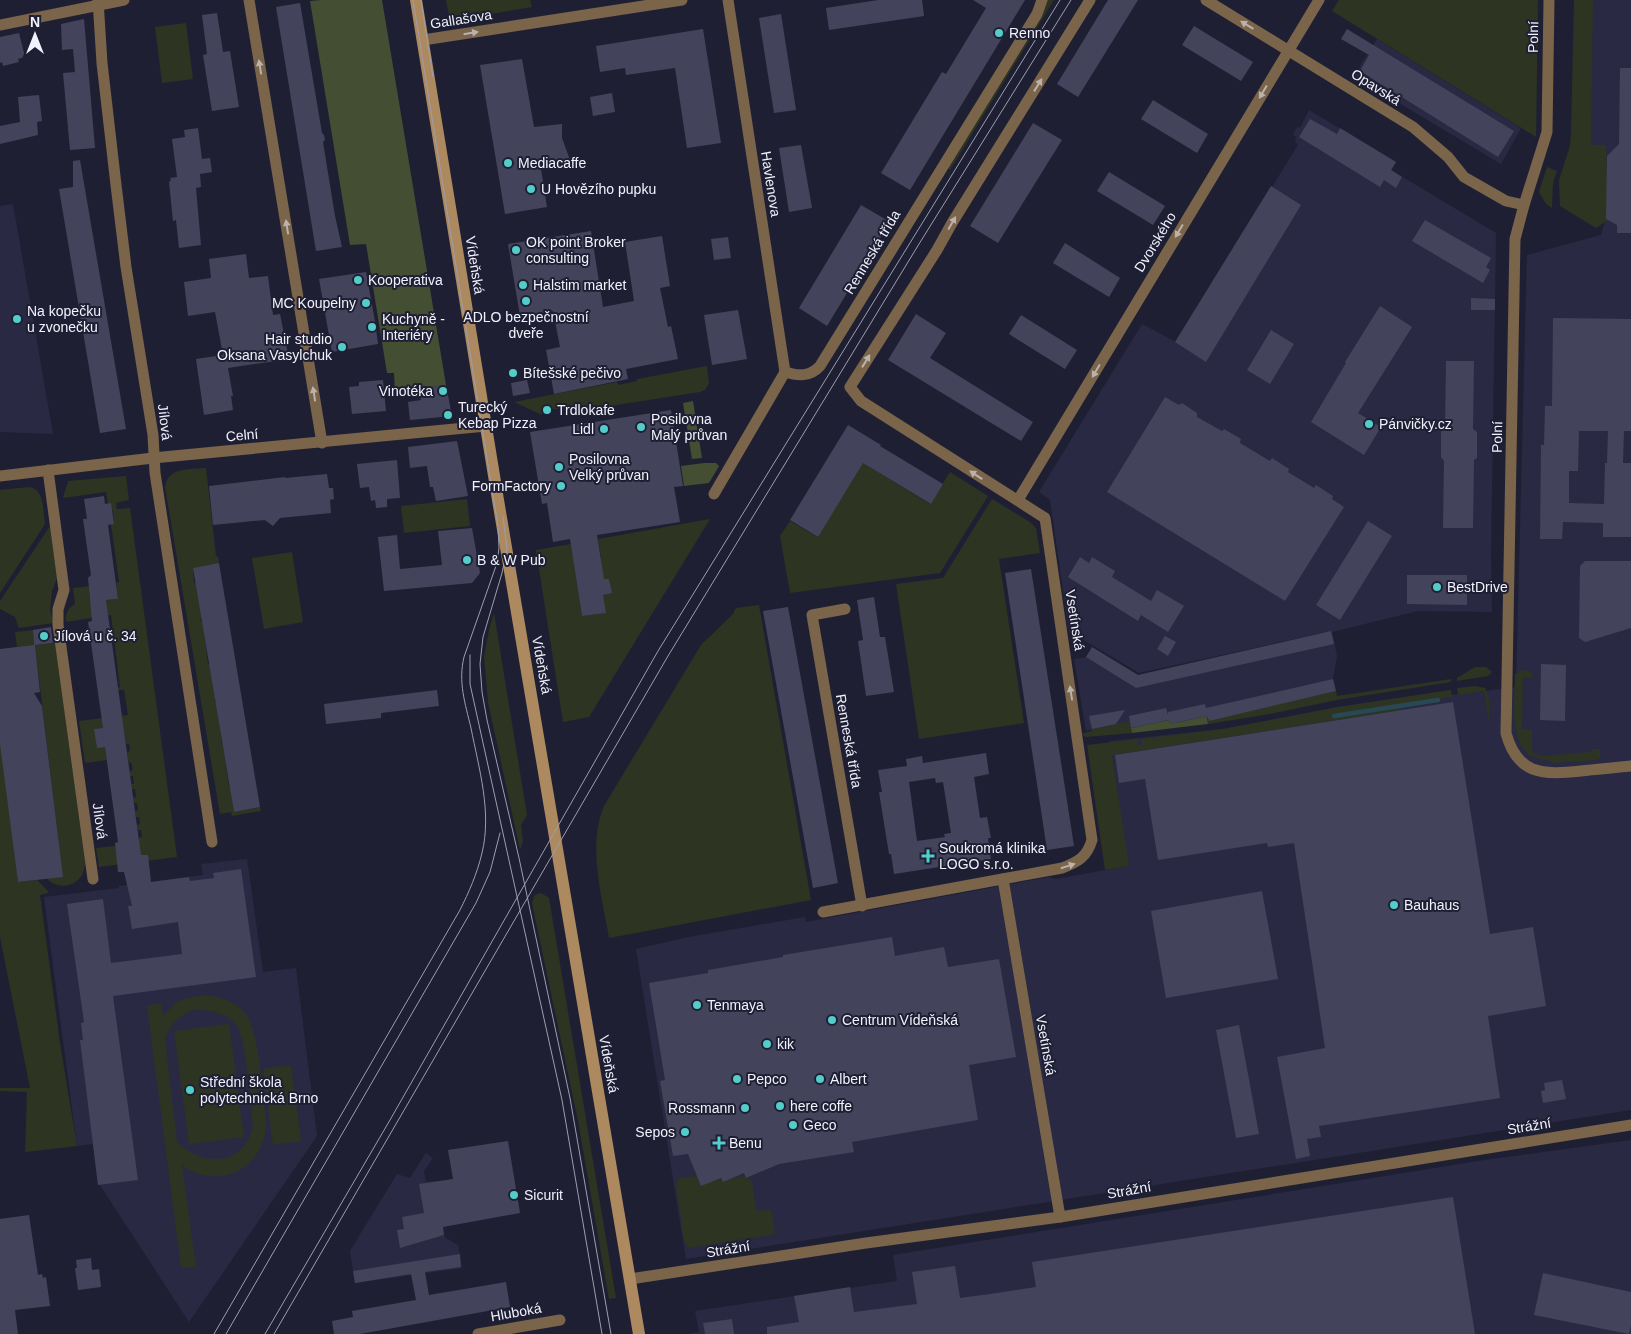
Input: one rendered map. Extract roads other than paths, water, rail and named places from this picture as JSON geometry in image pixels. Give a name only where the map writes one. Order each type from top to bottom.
[{"type":"main road","name":"Vídeňská","points":[[416,0],[486,426],[640,1334]]},
{"type":"street","points":[[0,25],[98,2],[124,0]]},
{"type":"street","points":[[249,0],[322,443]]},
{"type":"street","name":"Gallašova","points":[[423,40],[682,0]]},
{"type":"street","name":"Havlenova","points":[[728,0],[785,372]]},
{"type":"street","name":"Renneská třída","points":[[785,372],[806,375],[811,374],[820,366],[1037,14],[1042,0]]},
{"type":"street","name":"Vsetínská","points":[[822,912],[1062,868],[1076,863],[1086,854],[1092,840],[1045,518],[861,401],[850,387],[932,258],[1090,0]]},
{"type":"street","name":"Opavská","points":[[1206,0],[1413,127],[1448,157],[1464,177],[1506,202],[1524,205]]},
{"type":"street","name":"Dvorského","points":[[1018,500],[1319,0]]},
{"type":"street","name":"Polní","points":[[1549,0],[1547,132],[1515,239],[1506,733],[1510,748],[1519,761],[1530,768],[1542,772],[1563,773],[1631,766]]},
{"type":"street","name":"Jílová","points":[[98,2],[102,63],[127,276],[153,435],[154,474],[212,842]]},
{"type":"street","points":[[714,494],[785,372]]},
{"type":"street","name":"Celní","points":[[0,476],[153,458],[486,426]]},
{"type":"street","name":"Jílová","points":[[48,470],[64,590],[58,609],[58,625],[92,879]]},
{"type":"street","name":"Renneská třída","points":[[845,609],[812,615],[862,906]]},
{"type":"street","name":"Vsetínská","points":[[1003,879],[1060,1217]]},
{"type":"street","name":"Strážní","points":[[630,1279],[857,1244],[1060,1217],[1631,1125]]},
{"type":"street","name":"Hluboká","points":[[478,1334],[560,1320]]},
{"type":"waterway","points":[[1334,716],[1438,700]]},
{"type":"tram line","points":[[214,1334],[460,910],[478,868],[485,838],[486,822],[483,790],[462,684],[462,666],[497,563],[499,548],[498,526],[413,0]]},
{"type":"tram line","points":[[421,0],[433,77]]},
{"type":"tram line","points":[[265,1334],[390,1120],[658,651],[1060,0]]},
{"type":"tram line","points":[[274,1334],[668,656],[919,244],[1071,0]]},
{"type":"tram line","points":[[503,516],[507,549],[483,637],[480,664],[482,692],[570,1098],[611,1334]]},
{"type":"tram line","points":[[470,655],[470,684],[562,1100],[602,1334]]},
{"type":"tram line","points":[[226,1334],[476,903],[490,872],[500,833]]},
{"type":"place","name":"Renno","points":[[999,33]]},
{"type":"place","name":"Mediacaffe","points":[[508,163]]},
{"type":"place","name":"U Hovězího pupku","points":[[531,189]]},
{"type":"place","name":"OK point Broker consulting","points":[[516,250]]},
{"type":"place","name":"Kooperativa","points":[[358,280]]},
{"type":"place","name":"Halstim market","points":[[523,285]]},
{"type":"place","name":"ADLO bezpečnostní dveře","points":[[526,301]]},
{"type":"place","name":"MC Koupelny","points":[[366,303]]},
{"type":"place","name":"Na kopečku u zvonečku","points":[[17,319]]},
{"type":"place","name":"Kuchyně - Interiéry","points":[[372,327]]},
{"type":"place","name":"Hair studio Oksana Vasylchuk","points":[[342,347]]},
{"type":"place","name":"Bítešské pečivo","points":[[513,373]]},
{"type":"place","name":"Vinotéka","points":[[443,391]]},
{"type":"place","name":"Trdlokafe","points":[[547,410]]},
{"type":"place","name":"Turecký Kebap Pizza","points":[[448,415]]},
{"type":"place","name":"Pánvičky.cz","points":[[1369,424]]},
{"type":"place","name":"Posilovna Malý průvan","points":[[641,427]]},
{"type":"place","name":"Lidl","points":[[604,429]]},
{"type":"place","name":"Posilovna Velký průvan","points":[[559,467]]},
{"type":"place","name":"FormFactory","points":[[561,486]]},
{"type":"place","name":"B & W Pub","points":[[467,560]]},
{"type":"place","name":"BestDrive","points":[[1437,587]]},
{"type":"place","name":"Jílová u č. 34","points":[[44,636]]},
{"type":"place","name":"Soukromá klinika LOGO s.r.o.","points":[[928,856]]},
{"type":"place","name":"Bauhaus","points":[[1394,905]]},
{"type":"place","name":"Tenmaya","points":[[697,1005]]},
{"type":"place","name":"Centrum Vídeňská","points":[[832,1020]]},
{"type":"place","name":"kik","points":[[767,1044]]},
{"type":"place","name":"Pepco","points":[[737,1079]]},
{"type":"place","name":"Albert","points":[[820,1079]]},
{"type":"place","name":"Střední škola polytechnická Brno","points":[[190,1090]]},
{"type":"place","name":"here coffe","points":[[780,1106]]},
{"type":"place","name":"Rossmann","points":[[745,1108]]},
{"type":"place","name":"Geco","points":[[793,1125]]},
{"type":"place","name":"Sepos","points":[[685,1132]]},
{"type":"place","name":"Benu","points":[[719,1143]]},
{"type":"place","name":"Sicurit","points":[[514,1195]]}]
